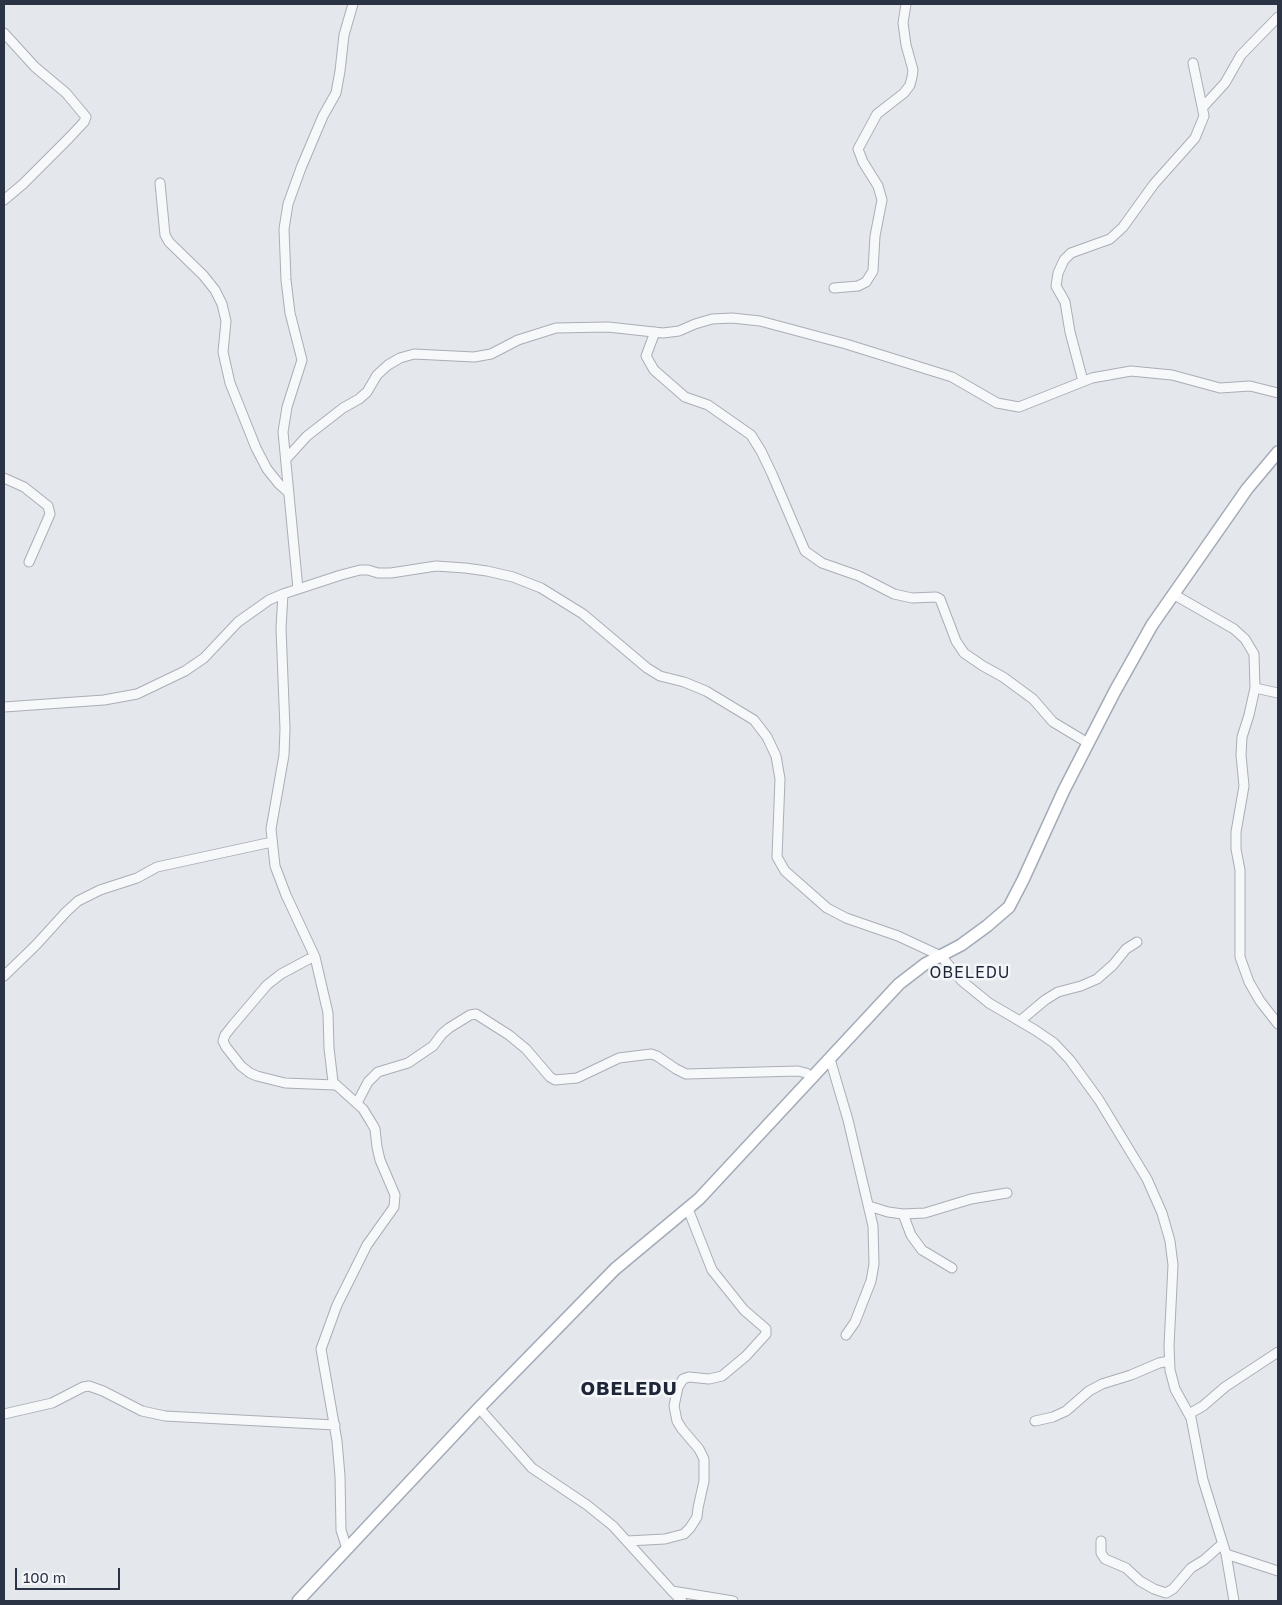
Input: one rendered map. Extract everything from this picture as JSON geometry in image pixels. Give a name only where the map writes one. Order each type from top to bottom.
[{"type":"main road","points":[[298,1601],[478,1408],[615,1269],[699,1199],[899,984],[925,964],[961,945],[1009,907],[1088,744],[1152,625],[1247,490],[1278,452]]},
{"type":"street","points":[[298,589],[287,458],[283,432],[287,408],[302,360],[290,313],[286,280],[284,229],[288,204],[301,168],[336,93],[344,35],[353,4]]},
{"type":"street","points":[[834,288],[858,286],[866,282],[873,271],[875,236],[882,200],[878,186],[858,150],[877,114],[904,93],[910,85],[913,70],[906,45],[903,23],[906,4]]},
{"type":"street","points":[[1202,107],[1225,83],[1240,55],[1278,17]]},
{"type":"street","points":[[4,33],[35,67],[66,93],[86,117],[84,122],[69,138],[23,184],[4,200]]},
{"type":"street","points":[[1083,381],[1070,332],[1065,302],[1056,286],[1058,273],[1064,260],[1071,253],[1110,239],[1123,227],[1154,184],[1195,138],[1204,116],[1193,64]]},
{"type":"street","points":[[160,183],[165,235],[169,242],[203,275],[222,304],[226,321],[223,352],[230,383],[256,448],[267,469],[289,493]]},
{"type":"street","points":[[287,458],[308,436],[343,408],[367,392],[377,376],[388,365],[400,358],[414,354],[474,357],[491,354],[518,340],[556,328],[608,327],[662,333],[679,330],[712,319],[732,318],[760,321],[846,344],[952,377],[997,403],[1019,407],[1092,378],[1132,371],[1172,375],[1220,388],[1250,386],[1278,393]]},
{"type":"street","points":[[655,332],[646,356],[654,370],[685,397],[708,405],[751,435],[772,474],[805,551],[822,564],[859,576],[894,594],[912,598],[936,597],[940,599],[956,641],[964,653],[1033,698],[1053,722],[1088,744]]},
{"type":"street","points":[[4,478],[24,486],[48,506],[50,514],[29,562]]},
{"type":"street","points":[[4,707],[104,700],[137,694],[185,671],[218,645],[238,622],[269,600],[283,594],[360,570],[391,573],[436,566],[487,571],[513,577],[541,588],[583,614],[647,668],[660,676],[684,682],[706,691],[754,720],[767,736],[776,756],[780,778],[777,857],[785,871],[827,908],[846,918],[898,936],[941,956],[962,981],[988,1002],[1054,1043],[1070,1060],[1100,1100],[1147,1179],[1170,1241],[1172,1265],[1169,1361],[1175,1389],[1189,1414],[1198,1447],[1203,1480],[1226,1554],[1234,1601]]},
{"type":"street","points":[[283,594],[281,636],[285,729],[284,755],[271,829],[272,842],[275,866],[286,895],[315,957],[328,1013],[329,1048],[334,1085]]},
{"type":"street","points":[[1173,594],[1234,630],[1246,639],[1254,654],[1255,688],[1242,737],[1241,755],[1244,786],[1236,832],[1236,849],[1240,870],[1240,957],[1257,995],[1278,1024]]},
{"type":"street","points":[[1255,688],[1278,693]]},
{"type":"street","points":[[4,976],[78,901],[100,890],[137,878],[157,867],[272,842]]},
{"type":"street","points":[[1020,1021],[1045,1000],[1058,992],[1098,979],[1126,949],[1137,942]]},
{"type":"street","points":[[309,959],[281,974],[267,985],[225,1035],[223,1041],[241,1066],[250,1073],[285,1082],[334,1085],[363,1109],[375,1129],[380,1160],[395,1195],[394,1207],[367,1245],[337,1305],[321,1349],[335,1425],[340,1476],[341,1530],[347,1548]]},
{"type":"street","points":[[357,1104],[368,1082],[378,1072],[415,1059],[433,1046],[448,1028],[470,1015],[476,1014],[509,1035],[526,1049],[550,1077],[555,1080],[577,1078],[619,1058],[651,1054],[658,1056],[686,1074],[798,1071],[806,1073],[812,1078]]},
{"type":"street","points":[[830,1059],[848,1120],[873,1226],[874,1264],[872,1281],[855,1322],[846,1335]]},
{"type":"street","points":[[869,1206],[903,1214],[925,1213],[978,1197],[1007,1193]]},
{"type":"street","points":[[627,1541],[665,1540],[684,1534],[690,1528],[697,1517],[704,1481],[704,1459],[699,1449],[677,1421],[674,1406],[678,1387],[683,1379],[689,1377],[709,1379],[722,1376],[746,1356],[767,1332],[744,1310],[712,1270],[688,1208]]},
{"type":"street","points":[[903,1214],[916,1243],[922,1250],[952,1268]]},
{"type":"street","points":[[1189,1414],[1203,1406],[1225,1387],[1278,1352]]},
{"type":"street","points":[[1035,1421],[1053,1417],[1066,1411],[1089,1390],[1102,1384],[1169,1361]]},
{"type":"street","points":[[4,1414],[52,1403],[83,1387],[89,1386],[142,1410],[165,1416],[335,1425]]},
{"type":"street","points":[[478,1408],[532,1468],[613,1526],[682,1601]]},
{"type":"street","points":[[1101,1541],[1102,1557],[1126,1568],[1140,1581],[1166,1593],[1173,1589],[1191,1568],[1204,1560],[1222,1544]]},
{"type":"street","points":[[1226,1554],[1278,1571]]},
{"type":"street","points":[[672,1591],[733,1601]]},
{"type":"district","name":"OBELEDU","points":[[970,973]]},
{"type":"district","name":"OBELEDU","points":[[629,1389]]}]
